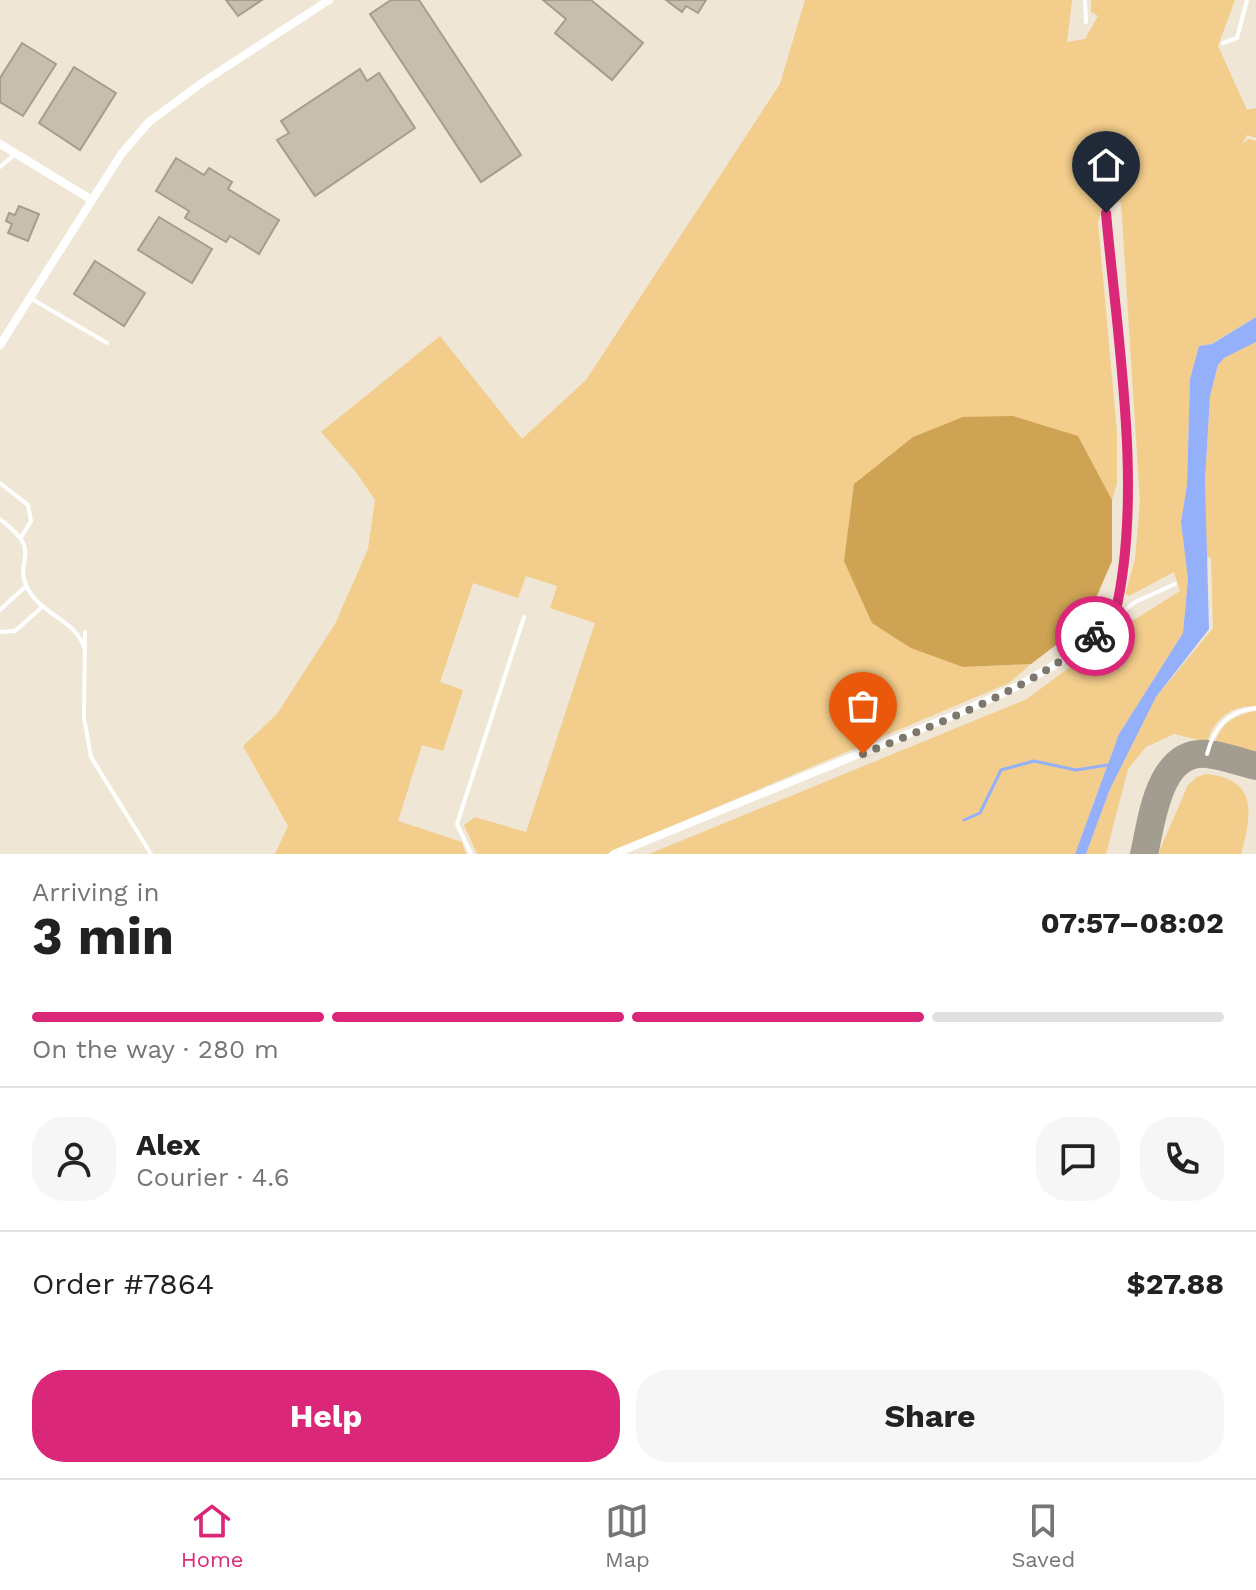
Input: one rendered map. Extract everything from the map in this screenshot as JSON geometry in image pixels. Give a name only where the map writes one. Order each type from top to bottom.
[{"type":"street","points":[[0,345],[122,153],[164,109],[329,0]]},
{"type":"street","points":[[0,144],[92,200]]},
{"type":"street","points":[[614,854],[944,720],[1018,686],[1063,660]]},
{"type":"lane","points":[[1085,0],[1086,22]]},
{"type":"lane","points":[[1223,43],[1237,38],[1247,0]]},
{"type":"lane","points":[[0,167],[16,153]]},
{"type":"lane","points":[[1106,213],[1125,411],[1127,544],[1115,617]]},
{"type":"lane","points":[[30,298],[107,343]]},
{"type":"lane","points":[[0,483],[28,505],[31,521],[21,537]]},
{"type":"lane","points":[[0,519],[25,543],[26,586],[42,607],[77,632],[86,652]]},
{"type":"lane","points":[[1063,660],[1135,602],[1175,584]]},
{"type":"lane","points":[[0,610],[26,586]]},
{"type":"lane","points":[[0,632],[15,631],[42,607]]},
{"type":"lane","points":[[471,854],[457,824],[524,617]]},
{"type":"lane","points":[[85,632],[84,718],[91,757],[151,854]]},
{"type":"lane","points":[[1207,754],[1221,723],[1238,711],[1256,708]]},
{"type":"shaded area","points":[[805,0],[1072,0],[1067,42],[1085,39],[1098,16],[1091,12],[1091,0],[1235,0],[1218,46],[1247,110],[1256,108],[1256,138],[1247,135],[1242,144],[1249,139],[1256,141],[1256,317],[1211,344],[1199,346],[1190,379],[1187,485],[1181,522],[1188,579],[1183,633],[1119,734],[1075,854],[649,854],[1027,699],[1129,623],[1180,591],[1174,572],[1129,596],[1125,594],[1135,560],[1140,502],[1121,202],[1103,205],[1098,222],[1117,433],[1117,483],[1112,500],[1078,436],[963,667],[1031,664],[1009,683],[606,854],[477,854],[464,825],[475,817],[526,832],[595,623],[550,608],[557,586],[526,576],[518,598],[473,583],[440,682],[463,690],[443,751],[422,745],[398,821],[462,842],[466,854],[275,854],[288,826],[243,746],[277,714],[335,624],[368,549],[375,500],[356,472],[321,432],[440,336],[522,439],[586,380],[780,84]]},
{"type":"shaded area","points":[[1256,342],[1256,706],[1238,708],[1225,715],[1214,726],[1207,742],[1174,734],[1146,747],[1128,769],[1106,854],[1086,854],[1110,789],[1156,697],[1213,628],[1211,557],[1206,558],[1205,481],[1210,396],[1218,365],[1224,358]]},
{"type":"shaded area","points":[[1013,416],[1078,436],[1112,500],[1112,561],[1085,623],[1031,664],[963,667],[911,648],[872,623],[844,561],[854,484],[913,437],[963,417]]},
{"type":"shaded area","points":[[1256,711],[1256,754],[1215,743],[1230,721]]},
{"type":"shaded area","points":[[1206,774],[1234,782],[1247,799],[1248,824],[1241,854],[1158,854],[1188,785]]},
{"type":"water","points":[[1256,317],[1256,342],[1224,358],[1218,365],[1210,396],[1205,481],[1209,629],[1156,697],[1110,789],[1086,854],[1075,854],[1119,734],[1183,633],[1188,579],[1181,522],[1187,485],[1190,379],[1199,346],[1212,344]]},
{"type":"building","points":[[226,0],[262,0],[238,16]]},
{"type":"building","points":[[391,0],[419,0],[521,155],[481,182],[370,14]]},
{"type":"building","points":[[543,0],[591,0],[643,43],[612,80],[555,33],[566,19]]},
{"type":"building","points":[[666,0],[706,0],[698,13],[686,6],[682,12]]},
{"type":"building","points":[[22,43],[56,64],[23,116],[0,102],[0,78]]},
{"type":"building","points":[[74,67],[116,93],[80,150],[39,123]]},
{"type":"building","points":[[360,69],[367,81],[379,73],[415,128],[315,196],[277,140],[289,133],[281,121]]},
{"type":"building","points":[[176,158],[204,175],[209,168],[232,182],[228,189],[279,220],[259,254],[230,236],[226,242],[185,218],[189,211],[156,191]]},
{"type":"building","points":[[19,206],[39,214],[28,241],[8,233],[12,224],[6,221],[9,213],[15,215]]},
{"type":"building","points":[[159,217],[212,249],[192,283],[138,250]]},
{"type":"building","points":[[95,261],[145,293],[124,326],[74,294]]},
{"type":"waterway","points":[[964,820],[980,813],[1001,770],[1034,761],[1076,770],[1108,765]]},
{"type":"taxiway","points":[[1144,854],[1160,790],[1178,763],[1191,756],[1208,754],[1256,766]]},
{"type":"way so far","points":[[863,754],[1041,675],[1095,636]]},
{"type":"route","points":[[1095,636],[1115,617],[1127,544],[1125,411],[1106,213]]}]
